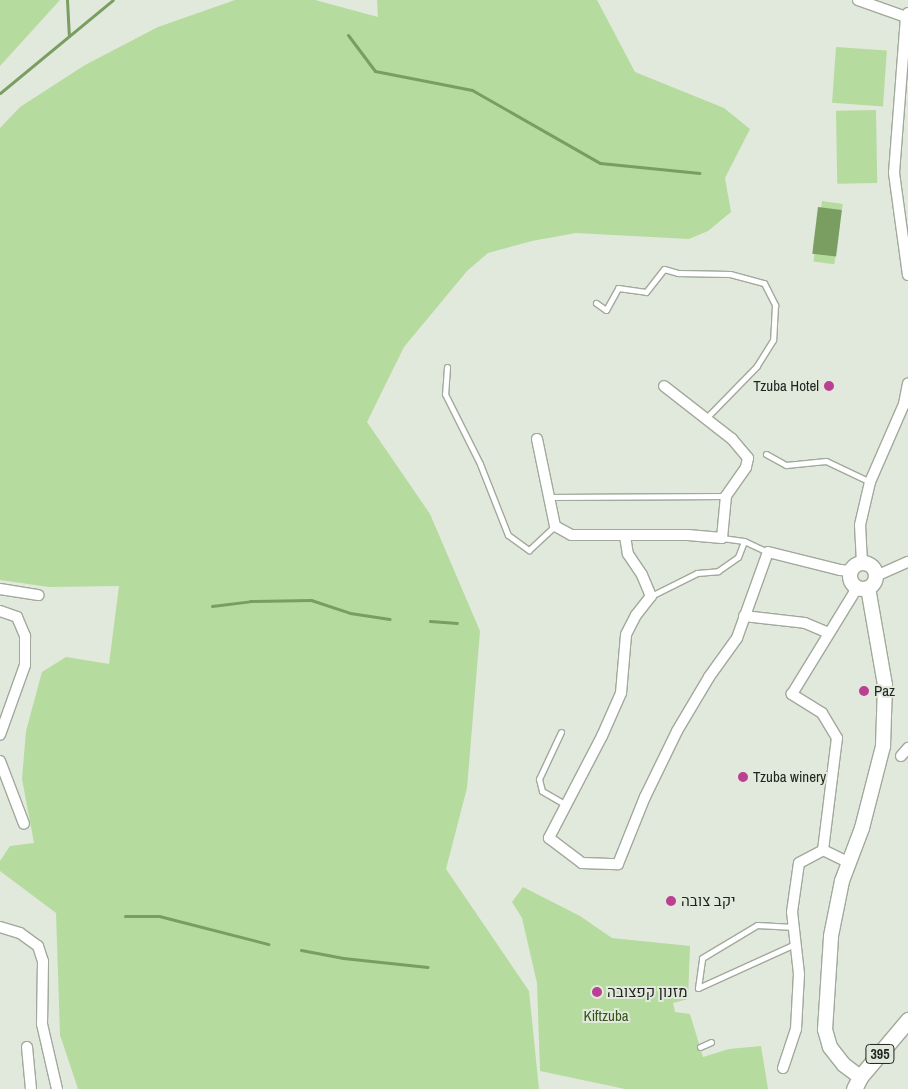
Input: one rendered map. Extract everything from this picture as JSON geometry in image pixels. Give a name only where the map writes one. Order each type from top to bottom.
[{"type":"main road","name":"395","points":[[857,1083],[908,1020]]},
{"type":"street","points":[[858,0],[907,15],[894,173],[908,275]]},
{"type":"street","points":[[857,1083],[830,1047],[825,1030],[831,936],[842,881],[862,828],[883,746],[885,685],[862,588],[851,582],[856,567],[860,524],[870,482],[904,404],[908,383]]},
{"type":"street","points":[[537,439],[555,526],[572,536],[688,535],[722,538],[726,496],[746,467],[748,458],[732,438],[664,386]]},
{"type":"street","points":[[625,536],[628,554],[642,575],[651,596],[636,615],[626,635],[622,692],[602,736],[549,838],[582,863],[618,864],[645,797],[677,731],[709,677],[736,638],[768,552],[840,570],[871,566],[876,576],[874,584],[862,588],[829,633],[792,694],[822,713],[837,738],[823,850]]},
{"type":"street","points":[[876,576],[908,562]]},
{"type":"street","points":[[0,589],[39,594]]},
{"type":"street","points":[[0,611],[17,617],[25,636],[25,665],[0,735]]},
{"type":"street","points":[[744,616],[805,623],[829,633]]},
{"type":"street","points":[[0,761],[24,824]]},
{"type":"street","points":[[823,850],[848,862]]},
{"type":"street","points":[[784,1068],[796,1029],[799,974],[792,912],[799,863],[823,850]]},
{"type":"street","points":[[0,927],[20,933],[38,946],[43,961],[42,1024],[57,1089]]},
{"type":"street","points":[[27,1047],[31,1089]]},
{"type":"lane","points":[[596,303],[606,310],[618,288],[646,292],[664,269],[678,273],[730,274],[764,283],[775,304],[773,340],[757,366],[706,418]]},
{"type":"lane","points":[[446,368],[445,394],[480,464],[508,535],[529,550],[555,526]]},
{"type":"lane","points":[[766,454],[786,465],[826,461],[870,482]]},
{"type":"lane","points":[[549,497],[726,496]]},
{"type":"lane","points":[[722,538],[744,541],[768,552]]},
{"type":"lane","points":[[651,596],[697,573],[718,571],[738,557],[744,541]]},
{"type":"lane","points":[[561,732],[539,780],[542,791],[566,805]]},
{"type":"lane","points":[[794,927],[757,925],[702,958],[698,988],[796,944]]},
{"type":"lane","points":[[700,1047],[711,1042]]},
{"type":"green space","points":[[0,0],[60,0],[0,66]]},
{"type":"green space","points":[[235,0],[315,0],[378,17],[377,0],[597,0],[635,72],[724,108],[750,129],[725,178],[731,212],[708,231],[689,239],[576,233],[532,241],[488,253],[467,271],[404,347],[367,422],[430,514],[480,631],[467,788],[446,869],[529,991],[539,1089],[78,1089],[60,1035],[56,913],[0,871],[0,861],[10,846],[34,843],[22,779],[26,731],[42,672],[66,657],[109,664],[119,586],[49,587],[0,580],[0,128],[20,107],[85,65],[158,27]]},
{"type":"green space","points":[[836,47],[887,51],[883,106],[832,103]]},
{"type":"green space","points":[[876,110],[877,183],[837,184],[836,111]]},
{"type":"green space","points":[[822,201],[843,204],[834,264],[814,261]]},
{"type":"green space","name":"Kiftzuba","points":[[523,887],[580,916],[612,938],[690,946],[688,999],[673,1003],[675,1012],[690,1014],[703,1057],[729,1049],[761,1046],[768,1089],[625,1089],[540,1071],[537,983],[522,918],[512,902]]},
{"type":"shaded area","points":[[818,207],[842,210],[836,257],[812,254]]},
{"type":"waterway","points":[[67,0],[69,35]]},
{"type":"waterway","points":[[0,93],[113,0]]},
{"type":"waterway","points":[[348,35],[375,71],[472,90],[600,163],[700,173]]},
{"type":"waterway","points":[[212,606],[250,601],[311,600],[350,613],[390,619]]},
{"type":"waterway","points":[[430,621],[457,623]]},
{"type":"waterway","points":[[125,916],[159,916],[268,944]]},
{"type":"waterway","points":[[301,950],[343,958],[428,967]]},
{"type":"place","name":"Tzuba Hotel","points":[[829,386]]},
{"type":"place","name":"Paz","points":[[864,691]]},
{"type":"place","name":"Tzuba winery","points":[[743,777]]},
{"type":"place","name":"יקב צובה","points":[[671,901]]},
{"type":"place","name":"מזנון קפצובה","points":[[597,992]]}]
